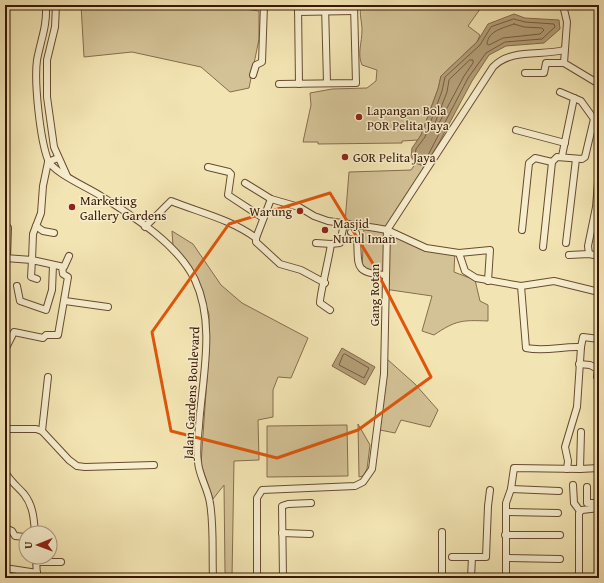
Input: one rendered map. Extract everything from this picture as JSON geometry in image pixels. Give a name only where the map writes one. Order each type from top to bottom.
[{"type":"street","points":[[46,5],[46,26],[36,69],[38,99],[42,137],[48,162],[53,169],[62,171],[52,139],[48,97],[47,60],[55,27],[56,5]]},
{"type":"street","points":[[253,75],[256,66],[262,62],[264,5]]},
{"type":"street","points":[[298,5],[299,84]]},
{"type":"street","points":[[563,5],[567,22],[564,63]]},
{"type":"street","points":[[279,84],[356,83],[354,8],[325,8],[298,12]]},
{"type":"street","points":[[325,8],[326,84]]},
{"type":"street","points":[[387,230],[493,67],[505,58],[517,55],[564,50]]},
{"type":"street","points":[[525,73],[544,73],[546,63],[564,63],[598,83],[599,75]]},
{"type":"street","points":[[543,247],[552,162],[557,157],[562,156],[582,159],[585,156],[597,119],[581,101],[560,92]]},
{"type":"street","points":[[38,99],[48,97]]},
{"type":"street","points":[[562,156],[574,98]]},
{"type":"street","points":[[516,130],[565,143]]},
{"type":"street","points":[[48,162],[58,158]]},
{"type":"street","points":[[522,230],[529,163],[534,158],[552,162]]},
{"type":"street","points":[[566,244],[576,159]]},
{"type":"street","points":[[37,279],[31,276],[33,234],[41,213],[43,186],[48,162]]},
{"type":"street","points":[[208,168],[224,170],[231,174],[228,195],[263,218]]},
{"type":"street","points":[[589,254],[588,246],[598,203],[599,170]]},
{"type":"street","name":"Jalan Gardens Boulevard","points":[[62,171],[67,176],[101,196],[172,248],[185,263],[195,280],[206,316],[205,355],[197,448],[198,463],[210,501],[213,578]]},
{"type":"street","points":[[245,183],[271,199],[299,207],[314,216],[328,221],[387,230],[426,248],[459,253],[490,250],[488,281]]},
{"type":"street","points":[[271,199],[256,238],[256,242],[280,264],[301,270],[324,283]]},
{"type":"street","points":[[145,227],[171,201],[191,210],[230,222],[256,238]]},
{"type":"street","points":[[316,243],[340,243],[344,224]]},
{"type":"street","points":[[36,226],[43,231],[54,233]]},
{"type":"street","points":[[8,228],[6,258],[32,260],[62,267]]},
{"type":"street","name":"Gang Rotan","points":[[257,578],[257,498],[262,490],[349,488],[360,485],[370,475],[382,394],[385,336],[387,230]]},
{"type":"street","points":[[351,232],[356,233],[359,265],[361,270],[369,274],[385,275]]},
{"type":"street","points":[[330,310],[320,301],[331,244]]},
{"type":"street","points":[[459,253],[464,271],[471,277],[521,286],[554,281],[599,292]]},
{"type":"street","points":[[569,255],[589,254],[599,256]]},
{"type":"street","points":[[62,267],[65,266],[68,256]]},
{"type":"street","points":[[17,286],[20,301],[46,310],[52,290],[53,265]]},
{"type":"street","points":[[5,350],[14,332],[43,338],[46,335],[57,336],[65,301],[68,277],[63,274],[62,267]]},
{"type":"street","points":[[521,286],[526,348],[548,350],[558,346],[581,347]]},
{"type":"street","points":[[65,301],[108,307]]},
{"type":"street","points":[[567,469],[568,461],[565,447],[577,407],[579,364],[583,337],[599,339]]},
{"type":"street","points":[[579,364],[590,365],[598,369],[597,377],[599,378]]},
{"type":"street","points":[[42,431],[48,377]]},
{"type":"street","points":[[5,429],[30,427],[42,431],[49,440],[77,466],[154,465]]},
{"type":"street","points":[[580,469],[581,432]]},
{"type":"street","points":[[506,578],[505,535],[507,498],[511,489],[514,469],[516,467],[567,469],[599,468]]},
{"type":"street","points":[[5,472],[12,483],[23,492],[29,501],[34,525]]},
{"type":"street","points":[[573,485],[574,503],[579,512],[579,578]]},
{"type":"street","points":[[587,487],[587,503],[599,503]]},
{"type":"street","points":[[511,489],[559,492]]},
{"type":"street","points":[[452,557],[484,558],[487,555],[488,506],[490,490]]},
{"type":"street","points":[[283,578],[283,505],[311,503]]},
{"type":"street","points":[[579,512],[599,508]]},
{"type":"street","points":[[506,512],[558,513]]},
{"type":"street","points":[[5,528],[12,531],[15,536],[18,536]]},
{"type":"street","points":[[442,532],[442,578]]},
{"type":"street","points":[[282,533],[310,534]]},
{"type":"street","points":[[505,535],[560,536]]},
{"type":"street","points":[[471,578],[472,557]]},
{"type":"street","points":[[506,558],[560,559]]},
{"type":"street","points":[[6,573],[37,576],[36,565]]},
{"type":"highlighted area","points":[[330,193],[372,262],[431,377],[358,430],[277,458],[171,431],[152,332],[229,224]]},
{"type":"shaded area","points":[[81,5],[231,5],[231,7],[259,11],[259,39],[249,88],[230,92],[201,67],[132,52],[84,57]]},
{"type":"shaded area","points":[[361,5],[434,5],[435,8],[440,5],[483,5],[468,26],[480,35],[477,42],[441,76],[438,89],[418,140],[402,141],[402,143],[318,144],[318,142],[303,142],[311,105],[310,93],[332,89],[367,88],[376,81],[377,70],[362,65],[361,61]]},
{"type":"shaded area","points":[[416,163],[426,167],[388,231],[414,243],[455,250],[454,272],[475,280],[480,301],[488,305],[488,321],[460,322],[448,326],[434,335],[422,331],[432,296],[384,289],[384,273],[362,269],[364,226],[345,222],[349,172],[411,170]]},
{"type":"shaded area","points":[[172,231],[193,244],[221,285],[242,303],[308,338],[291,378],[278,377],[273,390],[273,417],[258,420],[259,460],[234,461],[232,578],[229,578],[225,572],[224,485],[213,499],[201,464],[209,349],[209,314],[198,281],[173,246]]},
{"type":"shaded area","points":[[387,359],[415,384],[438,410],[430,427],[401,420],[395,433],[380,430]]},
{"type":"shaded area","points":[[358,424],[370,445],[367,469],[363,476],[359,477]]},
{"type":"shaded area","points":[[347,425],[348,476],[267,477],[267,426]]},
{"type":"water","points":[[514,14],[525,18],[559,20],[560,29],[544,43],[506,46],[489,55],[472,81],[426,167],[416,163],[411,157],[412,148],[421,135],[438,89],[441,76],[477,42],[488,24]]},
{"type":"water","points":[[342,348],[375,367],[365,385],[332,366]]},
{"type":"place","name":"Lapangan Bola POR Pelita Jaya","points":[[359,117]]},
{"type":"place","name":"GOR Pelita Jaya","points":[[345,157]]},
{"type":"place","name":"Marketing Gallery Gardens","points":[[72,207]]},
{"type":"place","name":"Warung","points":[[300,211]]},
{"type":"place","name":"Masjid Nurul Iman","points":[[325,230]]}]
